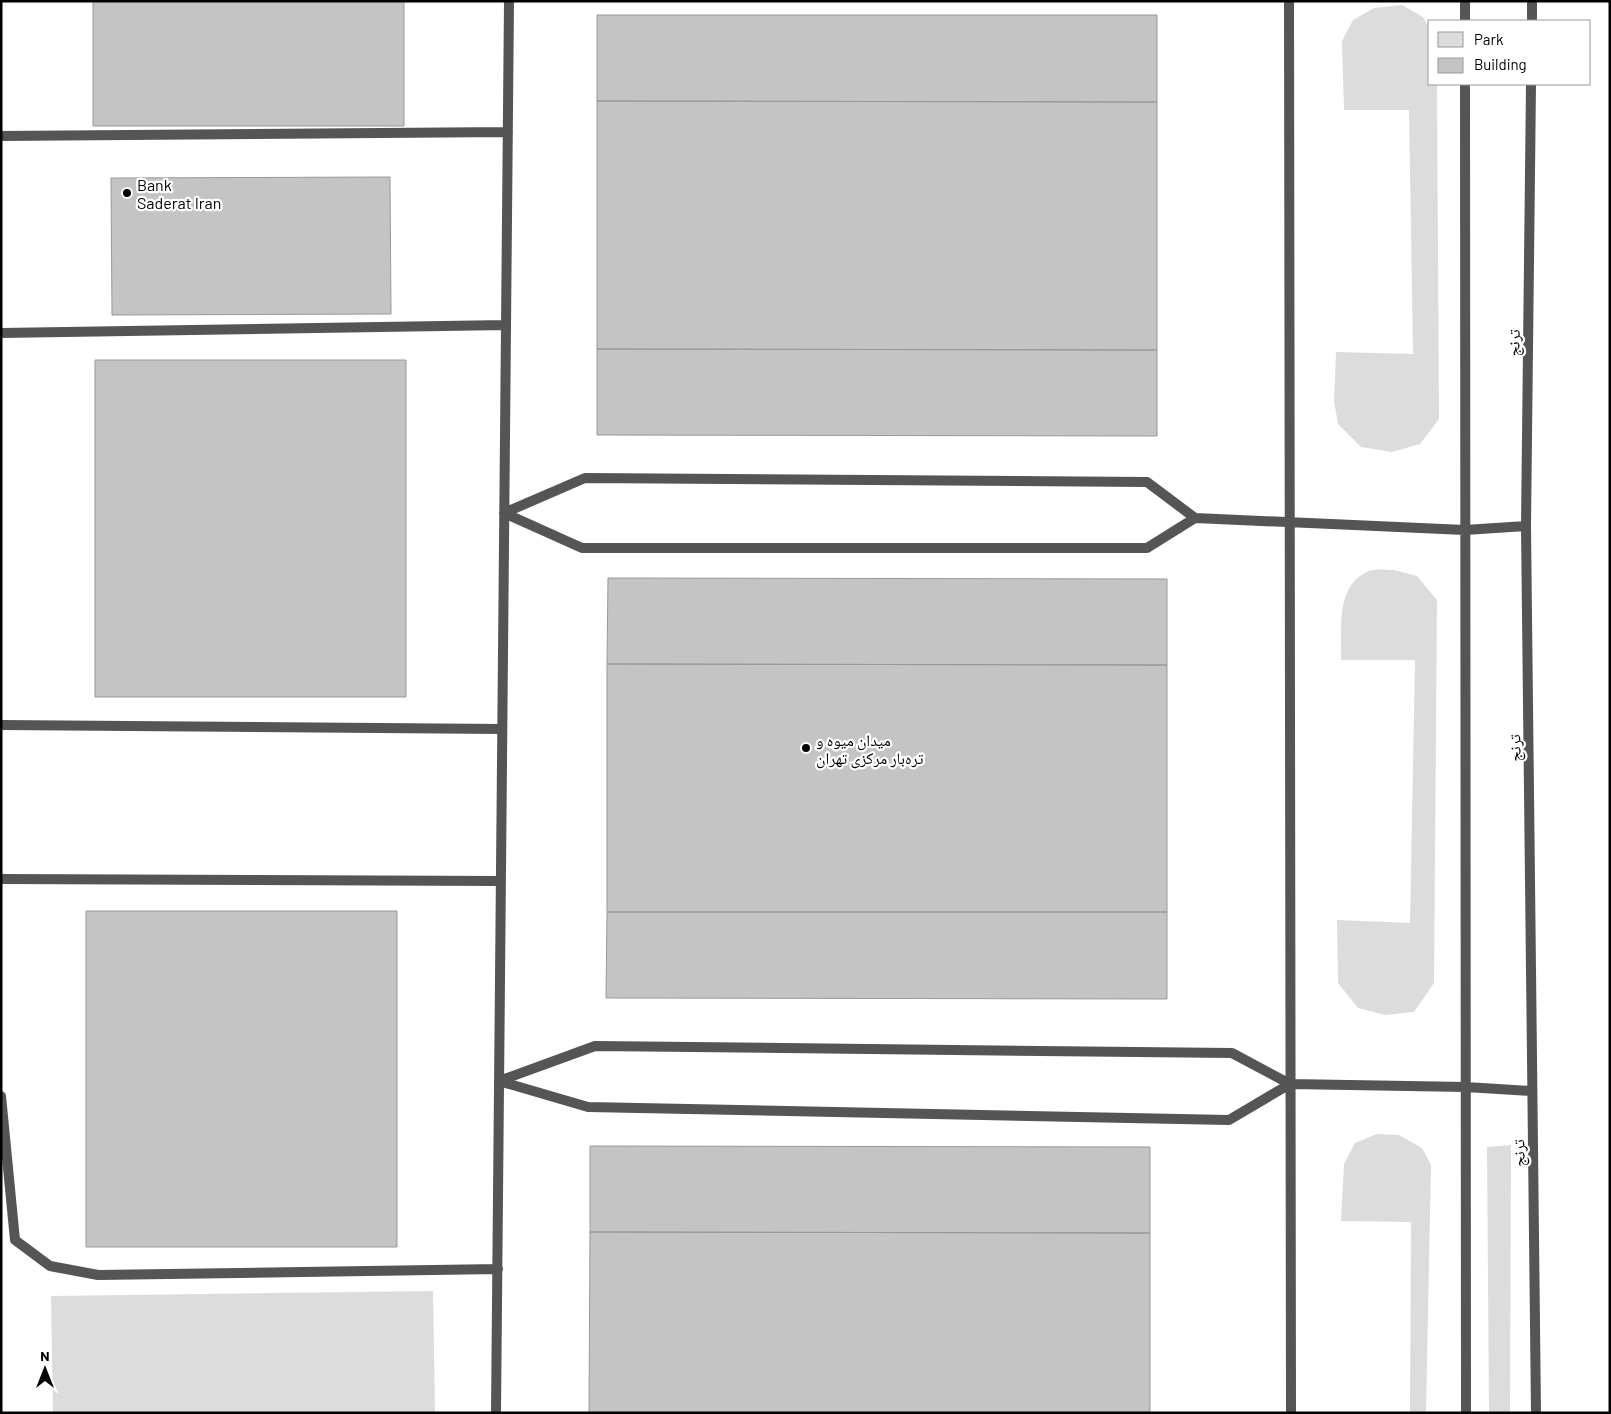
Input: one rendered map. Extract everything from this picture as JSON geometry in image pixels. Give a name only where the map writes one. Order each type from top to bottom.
[{"type":"lane","points":[[496,1413],[509,1]]},
{"type":"lane","points":[[1289,1],[1291,1413]]},
{"type":"lane","points":[[1465,1],[1465,20]]},
{"type":"lane","points":[[1532,1],[1532,20]]},
{"type":"lane","points":[[1465,85],[1466,1413]]},
{"type":"lane","name":"ترنج","points":[[1531,85],[1526,526],[1536,1413]]},
{"type":"lane","points":[[1,136],[508,132]]},
{"type":"lane","points":[[1,333],[506,325]]},
{"type":"lane","points":[[504,513],[585,478],[1147,482],[1194,518]]},
{"type":"lane","points":[[504,513],[582,548],[1147,548],[1194,518],[1465,530],[1526,526]]},
{"type":"lane","points":[[1,725],[502,728]]},
{"type":"lane","points":[[1,879],[501,881]]},
{"type":"lane","points":[[499,1081],[595,1046],[605,1046],[1232,1053],[1290,1084],[1466,1087],[1532,1091]]},
{"type":"lane","points":[[499,1081],[588,1107],[1229,1120],[1290,1084]]},
{"type":"lane","points":[[1,1096],[15,1240],[50,1266],[98,1275],[498,1269]]},
{"type":"green space","points":[[1402,5],[1423,17],[1428,26],[1428,85],[1437,85],[1439,419],[1420,444],[1392,452],[1361,447],[1338,424],[1334,401],[1336,352],[1413,354],[1409,110],[1344,110],[1342,41],[1353,20],[1374,8]]},
{"type":"green space","points":[[1373,570],[1394,570],[1417,576],[1437,600],[1434,983],[1414,1012],[1385,1015],[1358,1008],[1338,983],[1337,920],[1410,923],[1415,660],[1341,660],[1341,623],[1345,598],[1357,579]]},
{"type":"green space","points":[[1377,1134],[1399,1135],[1422,1148],[1431,1165],[1426,1413],[1410,1413],[1411,1222],[1341,1221],[1344,1164],[1355,1143]]},
{"type":"green space","points":[[1511,1145],[1510,1413],[1489,1413],[1487,1147]]},
{"type":"green space","points":[[433,1291],[435,1413],[53,1413],[51,1296]]},
{"type":"building","points":[[93,1],[404,1],[404,126],[93,126]]},
{"type":"building","points":[[597,15],[1157,15],[1157,102],[597,101]]},
{"type":"building","points":[[597,101],[1157,102],[1157,350],[597,349]]},
{"type":"building","points":[[390,177],[391,314],[112,315],[111,178]]},
{"type":"building","points":[[597,349],[1157,350],[1157,436],[597,435]]},
{"type":"building","points":[[95,360],[406,360],[406,697],[95,697]]},
{"type":"building","points":[[608,578],[1167,579],[1167,665],[607,664]]},
{"type":"building","points":[[607,664],[1167,665],[1167,912],[607,912]]},
{"type":"building","points":[[86,911],[397,911],[397,1247],[86,1247]]},
{"type":"building","points":[[607,912],[1167,912],[1167,999],[606,998]]},
{"type":"building","points":[[590,1146],[1150,1147],[1150,1233],[590,1232]]},
{"type":"building","points":[[590,1232],[1150,1233],[1150,1413],[589,1413]]},
{"type":"place","name":"Bank Saderat Iran","points":[[127,193]]},
{"type":"place","name":"میدان میوه و تره‌بار مرکزی تهران","points":[[806,748]]}]
